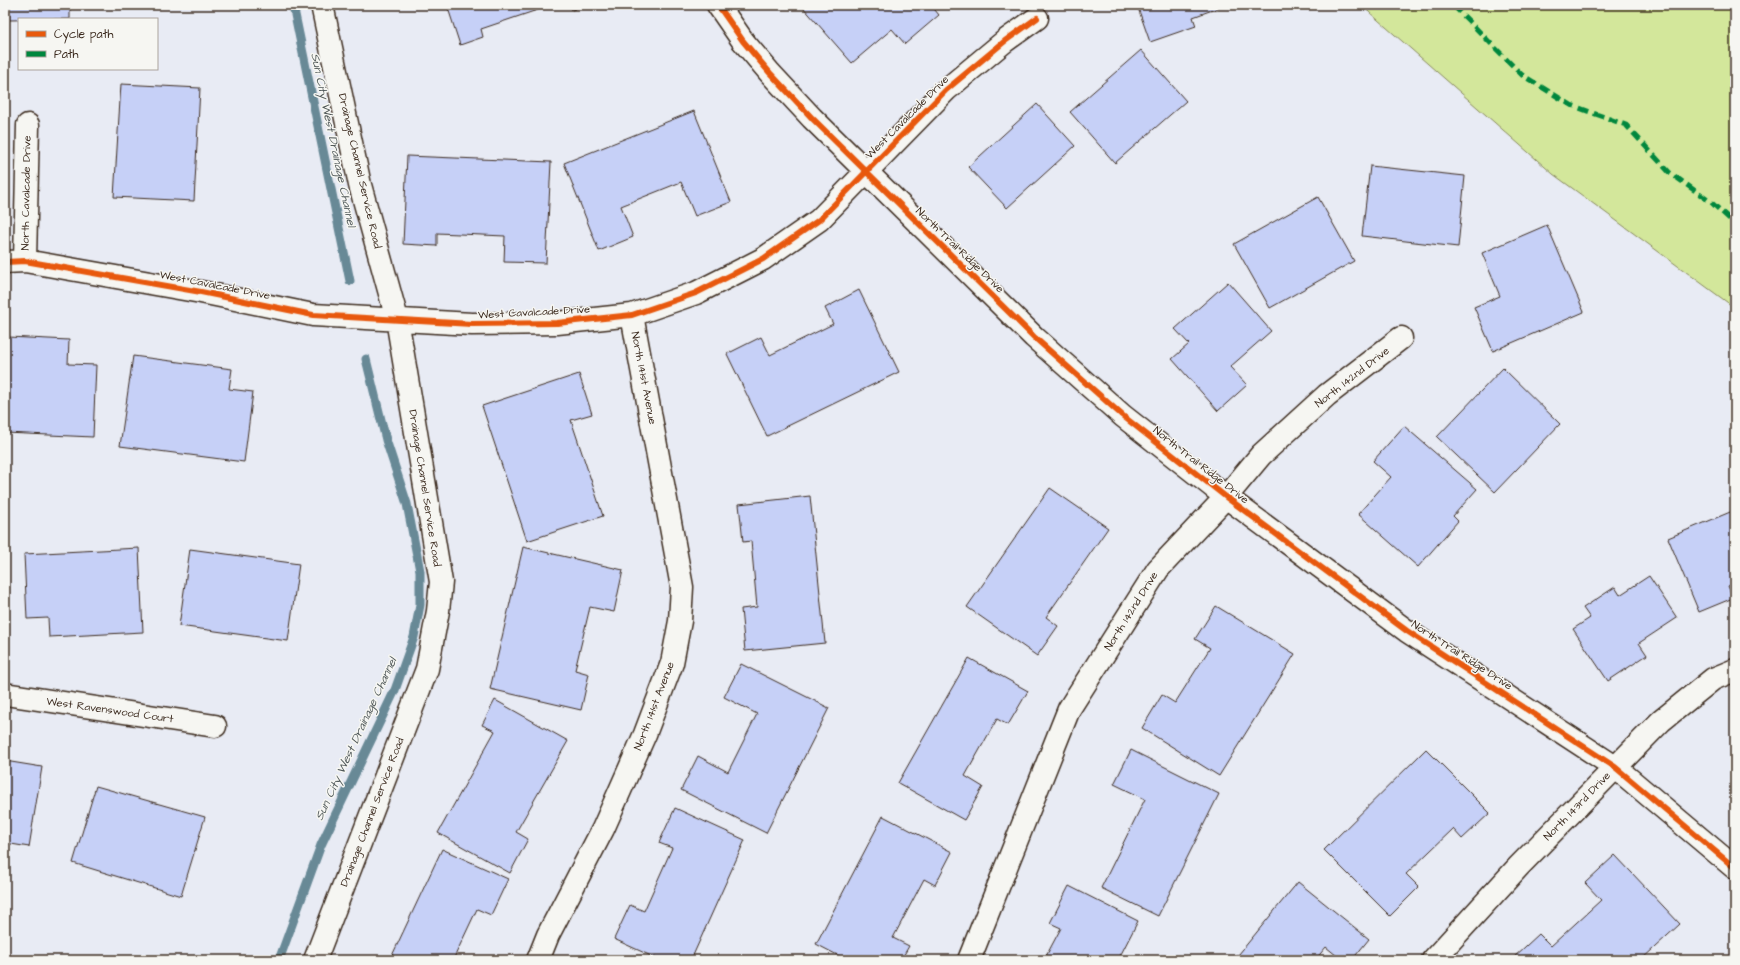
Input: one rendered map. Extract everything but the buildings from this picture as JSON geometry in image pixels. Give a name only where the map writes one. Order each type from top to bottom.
[{"type":"street","name":"Drainage Channel Service Road","points":[[315,960],[427,669],[438,611],[441,582],[393,319],[360,185],[322,5]]},
{"type":"street","name":"North Trail Ridge Drive","points":[[718,5],[743,41],[770,73],[865,172],[950,252],[1034,337],[1123,416],[1226,497],[1407,631],[1615,767],[1735,868]]},
{"type":"street","name":"West Cavalcade Drive","points":[[15,262],[201,292],[313,315],[472,324],[542,323],[632,315],[696,293],[763,259],[819,220],[946,90],[1005,41],[1037,18]]},
{"type":"street","name":"North Cavalcade Drive","points":[[15,262],[28,126]]},
{"type":"street","name":"North 141st Avenue","points":[[538,960],[548,935],[602,829],[645,734],[672,663],[680,621],[682,586],[632,315]]},
{"type":"street","name":"North 142nd Drive","points":[[969,960],[1069,709],[1158,569],[1226,497],[1261,455],[1327,395],[1400,338]]},
{"type":"street","name":"North 143rd Drive","points":[[1433,960],[1519,866],[1661,721],[1688,697],[1713,679],[1735,670]]},
{"type":"street","name":"West Ravenswood Court","points":[[5,694],[214,726]]},
{"type":"green space","points":[[1361,5],[1735,5],[1735,308],[1553,174]]},
{"type":"waterway","name":"Sun City West Drainage Channel","points":[[293,5],[350,281]]},
{"type":"waterway","name":"Sun City West Drainage Channel","points":[[279,960],[321,845],[395,690],[414,637],[420,605],[420,571],[407,504],[386,440],[366,359]]},
{"type":"marked path","points":[[1453,5],[1522,75],[1571,105],[1626,125],[1669,172],[1712,203],[1735,224]]},
{"type":"cycle path","points":[[718,5],[743,41],[770,73],[812,118],[1034,337],[1123,416],[1226,497],[1407,631],[1615,767],[1735,868]]},
{"type":"cycle path","points":[[5,262],[25,261],[201,292],[313,315],[472,324],[557,323],[632,315],[696,293],[763,259],[819,220],[946,90],[1005,41],[1037,18]]}]
